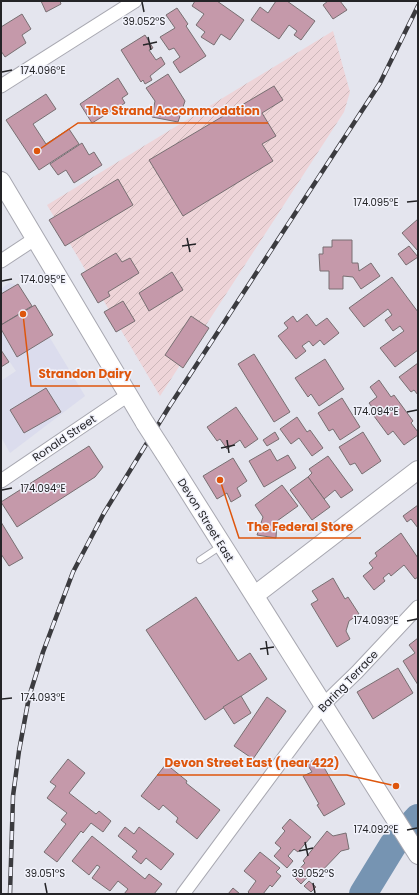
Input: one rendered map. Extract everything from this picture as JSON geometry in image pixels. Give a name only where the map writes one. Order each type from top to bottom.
[{"type":"main road","name":"Devon Street East","points":[[1,181],[164,454],[418,855]]},
{"type":"main road","points":[[254,595],[418,470]]},
{"type":"street","points":[[1,86],[135,1]]},
{"type":"street","points":[[1,260],[36,238]]},
{"type":"street","name":"Ronald Street","points":[[1,481],[128,395]]},
{"type":"street","name":"Baring Terrace","points":[[183,894],[323,705],[357,672],[418,607]]},
{"type":"lane","points":[[200,560],[221,546]]},
{"type":"shaded area","points":[[333,31],[350,92],[344,112],[160,396],[47,205]]},
{"type":"shaded area","points":[[9,283],[18,285],[85,396],[10,453],[1,437],[1,381],[16,371],[1,349],[1,289]]},
{"type":"building","points":[[41,1],[60,1],[61,4],[46,12]]},
{"type":"building","points":[[195,1],[217,1],[244,20],[230,40],[221,34],[214,45],[201,37],[205,32],[196,25],[204,14],[192,6]]},
{"type":"building","points":[[276,1],[287,1],[315,21],[301,40],[294,35],[297,31],[289,25],[279,39],[251,20],[260,7],[268,13]]},
{"type":"building","points":[[328,1],[340,1],[347,10],[333,19],[323,5]]},
{"type":"building","points":[[177,8],[188,24],[186,26],[206,56],[180,73],[173,62],[180,57],[174,48],[169,50],[160,37],[175,28],[166,15]]},
{"type":"building","points":[[22,14],[31,29],[22,35],[26,43],[5,57],[1,51],[1,27]]},
{"type":"building","points":[[145,35],[153,48],[149,50],[156,60],[161,57],[165,64],[150,76],[152,80],[145,84],[143,80],[141,82],[121,50]]},
{"type":"building","points":[[168,74],[185,101],[178,122],[152,117],[155,101],[146,88]]},
{"type":"building","points":[[118,78],[128,94],[122,98],[125,103],[92,123],[80,104]]},
{"type":"building","points":[[274,86],[283,100],[262,113],[276,136],[262,144],[273,161],[183,216],[149,160]]},
{"type":"building","points":[[46,94],[56,109],[33,124],[46,144],[69,129],[79,144],[39,170],[6,120]]},
{"type":"building","points":[[82,143],[89,155],[94,152],[102,165],[74,183],[66,170],[58,175],[50,164]]},
{"type":"building","points":[[118,179],[133,205],[65,246],[49,220]]},
{"type":"building","points":[[418,219],[418,251],[402,233]]},
{"type":"building","points":[[332,240],[352,240],[352,263],[358,263],[359,271],[371,263],[380,276],[361,289],[353,277],[343,276],[343,289],[329,289],[329,271],[320,271],[319,254],[323,254],[323,247],[332,247]]},
{"type":"building","points":[[409,246],[418,257],[406,265],[398,254]]},
{"type":"building","points":[[116,253],[122,262],[130,258],[139,273],[108,292],[110,296],[98,303],[81,274]]},
{"type":"building","points":[[172,272],[183,290],[149,311],[139,293]]},
{"type":"building","points":[[392,277],[418,312],[418,350],[395,367],[380,348],[404,331],[400,326],[393,331],[385,320],[392,315],[388,309],[364,327],[349,308]]},
{"type":"building","points":[[18,284],[32,306],[1,325],[1,294]]},
{"type":"building","points":[[123,301],[135,321],[116,332],[104,312]]},
{"type":"building","points":[[35,305],[53,335],[17,357],[1,329],[1,325]]},
{"type":"building","points":[[307,314],[316,326],[327,318],[339,333],[324,345],[320,340],[313,346],[309,341],[302,346],[306,351],[296,359],[278,336],[288,328],[284,323],[293,316],[297,322]]},
{"type":"building","points":[[191,316],[209,328],[183,368],[165,355]]},
{"type":"building","points":[[1,350],[9,362],[1,367]]},
{"type":"building","points":[[254,354],[290,412],[274,422],[238,364]]},
{"type":"building","points":[[325,359],[344,389],[319,406],[311,394],[308,397],[295,378]]},
{"type":"building","points":[[418,363],[418,395],[414,390],[411,392],[399,377]]},
{"type":"building","points":[[379,380],[391,397],[394,395],[413,421],[411,423],[418,432],[418,435],[404,445],[393,431],[388,435],[371,412],[374,410],[369,403],[377,397],[370,387]]},
{"type":"building","points":[[46,388],[61,412],[24,433],[10,410]]},
{"type":"building","points":[[342,398],[360,427],[340,440],[333,429],[329,431],[318,413]]},
{"type":"building","points":[[236,407],[258,439],[245,448],[240,440],[227,449],[220,439],[217,441],[207,427]]},
{"type":"building","points":[[297,417],[307,432],[310,430],[323,448],[312,456],[299,438],[291,444],[280,429]]},
{"type":"building","points":[[275,432],[279,439],[267,446],[263,440]]},
{"type":"building","points":[[363,432],[381,461],[362,474],[355,463],[350,465],[339,447]]},
{"type":"building","points":[[89,446],[103,467],[95,477],[17,527],[1,502]]},
{"type":"building","points":[[270,449],[277,461],[288,455],[296,468],[264,487],[249,461]]},
{"type":"building","points":[[328,456],[353,490],[341,498],[335,490],[324,499],[308,477],[312,473],[309,469]]},
{"type":"building","points":[[233,458],[247,481],[237,488],[241,496],[231,502],[227,493],[217,499],[203,476]]},
{"type":"building","points":[[308,477],[330,507],[312,520],[290,490]]},
{"type":"building","points":[[282,485],[298,506],[277,521],[276,538],[257,535],[263,517],[255,505]]},
{"type":"building","points":[[418,505],[418,528],[411,519],[407,522],[403,516]]},
{"type":"building","points":[[1,522],[23,558],[9,566],[1,554]]},
{"type":"building","points":[[401,533],[418,558],[418,577],[415,579],[404,565],[391,576],[389,573],[383,578],[385,581],[374,590],[363,576],[373,568],[369,563],[377,556],[375,553]]},
{"type":"building","points":[[333,578],[345,599],[348,597],[359,614],[349,621],[346,631],[350,639],[337,647],[311,604],[318,600],[312,591]]},
{"type":"building","points":[[196,597],[238,661],[250,653],[267,679],[205,720],[146,630]]},
{"type":"building","points":[[418,638],[418,685],[403,661],[415,653],[409,645]]},
{"type":"building","points":[[398,668],[413,693],[373,719],[357,692]]},
{"type":"building","points":[[241,696],[251,713],[234,724],[223,707]]},
{"type":"building","points":[[267,697],[286,711],[253,759],[234,746]]},
{"type":"building","points":[[318,757],[345,804],[324,816],[303,776],[312,772],[307,764]]},
{"type":"building","points":[[68,759],[85,773],[69,793],[96,814],[99,811],[111,821],[103,832],[91,823],[83,833],[81,831],[57,862],[44,852],[66,824],[61,820],[67,813],[47,798],[56,786],[50,782]]},
{"type":"building","points":[[166,764],[187,781],[186,783],[220,810],[197,839],[176,822],[178,818],[163,805],[159,810],[141,796]]},
{"type":"building","points":[[290,819],[311,837],[298,852],[294,849],[288,856],[293,861],[287,868],[274,856],[281,848],[275,843],[285,831],[282,828]]},
{"type":"building","points":[[125,827],[134,834],[139,827],[174,854],[161,870],[146,858],[141,864],[132,857],[137,851],[118,836]]},
{"type":"building","points":[[327,831],[333,836],[346,833],[349,849],[341,851],[318,875],[313,871],[301,884],[293,876],[305,863],[303,861]]},
{"type":"building","points":[[92,836],[145,879],[149,874],[162,884],[154,894],[124,894],[128,889],[118,881],[110,891],[92,878],[100,867],[97,865],[89,875],[72,861]]},
{"type":"building","points":[[260,852],[280,868],[276,872],[281,876],[272,887],[270,885],[263,894],[250,894],[248,892],[256,881],[244,871]]},
{"type":"building","points":[[309,881],[316,887],[311,892],[304,886]]},
{"type":"building","points":[[233,888],[240,894],[228,894]]},
{"type":"waterway","points":[[363,894],[393,845],[418,818]]},
{"type":"railway","points":[[10,894],[13,796],[19,751],[29,697],[43,652],[73,572],[104,513],[169,407],[380,83],[418,6]]},
{"type":"place","name":"The Strand Accommodation","points":[[37,151]]},
{"type":"place","name":"Strandon Dairy","points":[[23,314]]},
{"type":"place","name":"The Federal Store","points":[[220,480]]},
{"type":"place","name":"Devon Street East (near 422)","points":[[396,786]]}]
